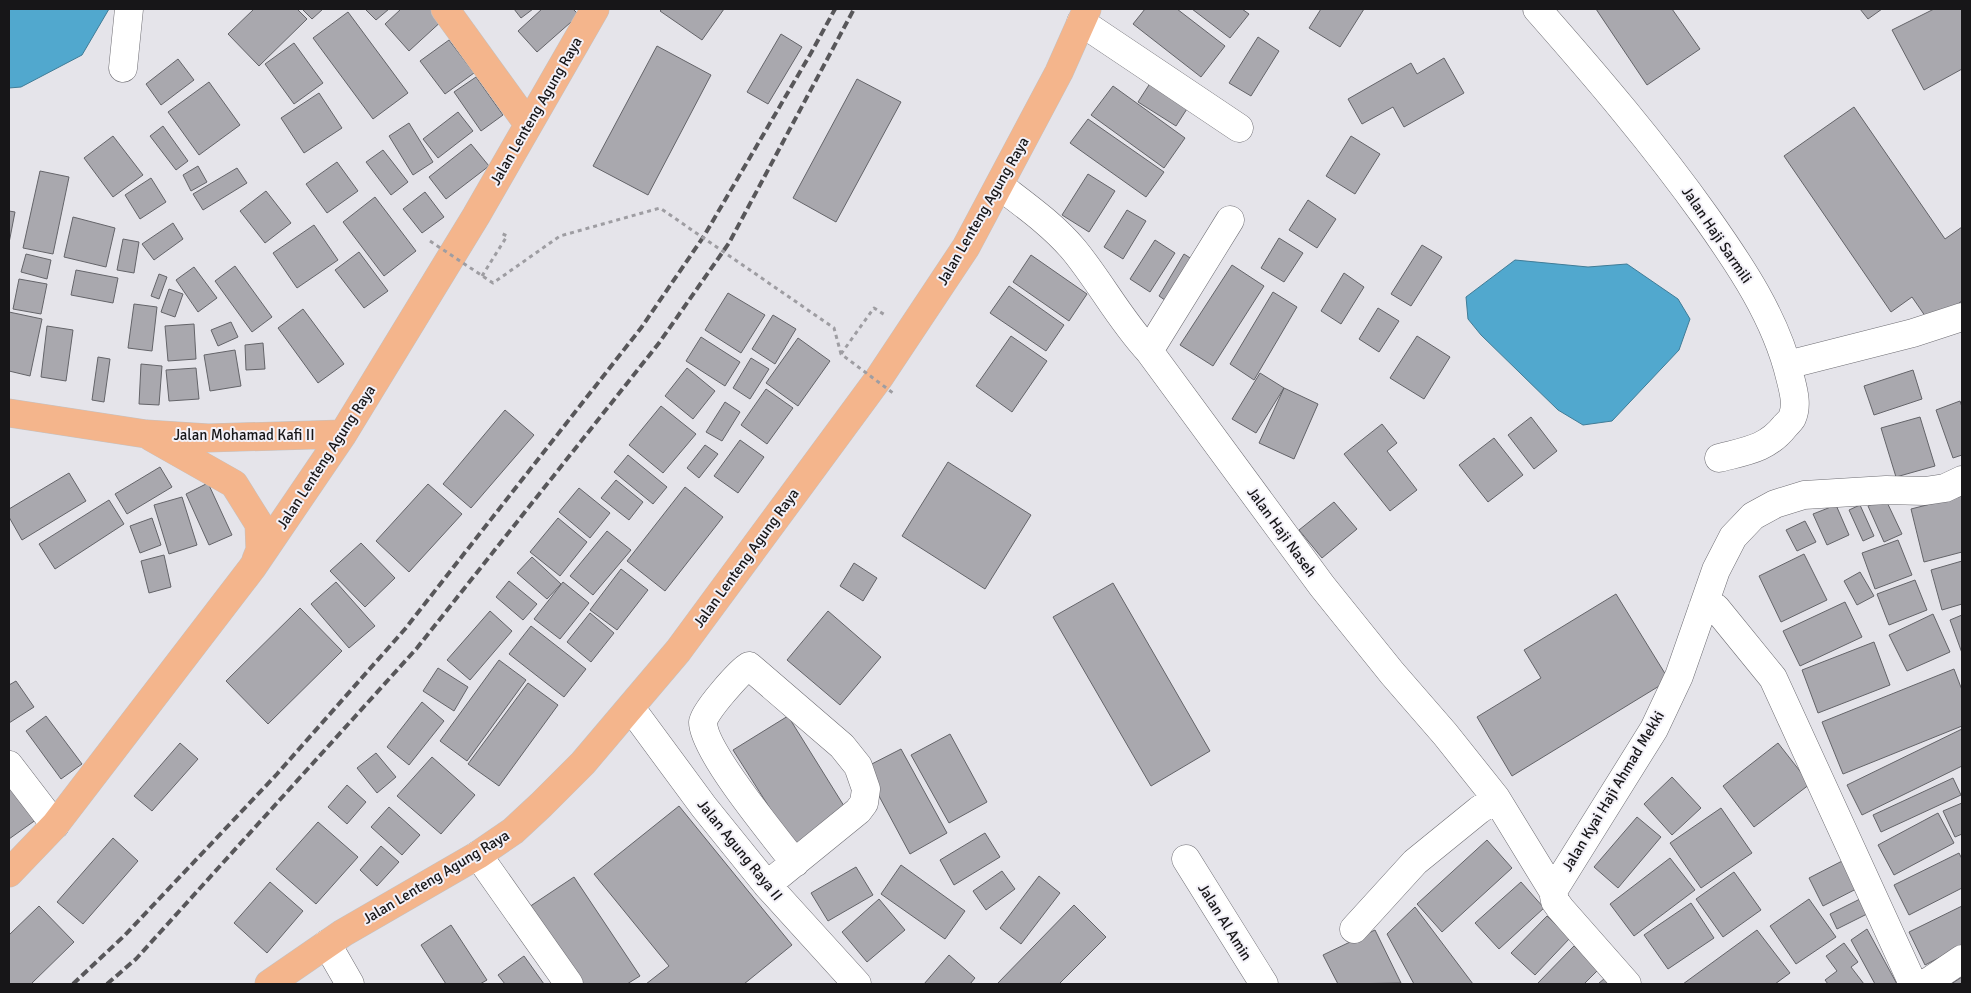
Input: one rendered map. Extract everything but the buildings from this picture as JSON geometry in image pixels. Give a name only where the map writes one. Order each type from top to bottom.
[{"type":"main road","points":[[445,9],[528,124]]},
{"type":"main road","name":"Jalan Lenteng Agung Raya","points":[[9,873],[55,825],[252,568],[343,434],[476,216],[595,9]]},
{"type":"main road","name":"Jalan Lenteng Agung Raya","points":[[269,984],[385,908],[478,855],[513,831],[583,762],[631,708],[678,651],[879,378],[966,247],[1059,72],[1084,16]]},
{"type":"main road","name":"Jalan Mohamad Kafi II","points":[[9,413],[146,434],[208,438],[343,434]]},
{"type":"main road","name":"Jalan Mohamad Kafi II","points":[[146,434],[234,484],[259,524],[260,550],[252,568]]},
{"type":"street","points":[[123,68],[129,9]]},
{"type":"street","name":"Jalan Haji Sarmili","points":[[1537,9],[1576,53],[1676,175],[1750,284],[1771,323],[1787,365],[1795,398],[1792,418],[1778,436],[1760,448],[1719,458]]},
{"type":"street","points":[[1084,16],[1239,128]]},
{"type":"street","name":"Jalan Haji Naseh","points":[[1000,186],[1054,228],[1075,252],[1131,332],[1149,351],[1322,586],[1496,798],[1553,891],[1555,901],[1560,908],[1627,984]]},
{"type":"street","points":[[1149,351],[1230,220]]},
{"type":"street","points":[[1787,365],[1913,333],[1962,317]]},
{"type":"street","name":"Jalan Kyai Haji Ahmad Mekki","points":[[1553,891],[1654,729],[1679,676],[1716,570],[1733,537],[1753,516],[1775,504],[1804,495],[1886,490],[1925,491],[1945,488],[1962,480]]},
{"type":"street","points":[[1703,607],[1716,608],[1773,678],[1913,984]]},
{"type":"street","points":[[767,885],[795,863],[858,812],[864,803],[866,789],[858,766],[842,746],[748,666],[704,717],[704,728],[724,768],[795,863]]},
{"type":"street","name":"Jalan Agung Raya II","points":[[631,708],[704,807],[767,885],[858,984]]},
{"type":"street","points":[[9,765],[55,825]]},
{"type":"street","points":[[1354,929],[1415,862],[1496,798]]},
{"type":"street","points":[[478,855],[569,984]]},
{"type":"street","name":"Jalan Al Amin","points":[[1186,859],[1264,984]]},
{"type":"street","points":[[328,944],[350,984]]},
{"type":"street","points":[[1925,984],[1962,959]]},
{"type":"path","points":[[430,242],[493,283],[560,236],[660,208],[834,328],[841,354],[893,393]]},
{"type":"path","points":[[482,276],[507,236]]},
{"type":"path","points":[[841,354],[874,308]]},
{"type":"water","points":[[9,9],[109,9],[82,55],[21,87],[9,88]]},
{"type":"water","points":[[1515,260],[1588,267],[1627,264],[1678,299],[1690,319],[1679,350],[1612,421],[1583,425],[1558,410],[1481,335],[1468,319],[1466,297]]},
{"type":"railway","points":[[73,984],[125,935],[277,774],[405,629],[641,328],[704,236],[835,9]]},
{"type":"railway","points":[[107,984],[136,959],[417,648],[659,343],[729,243],[854,9]]}]
